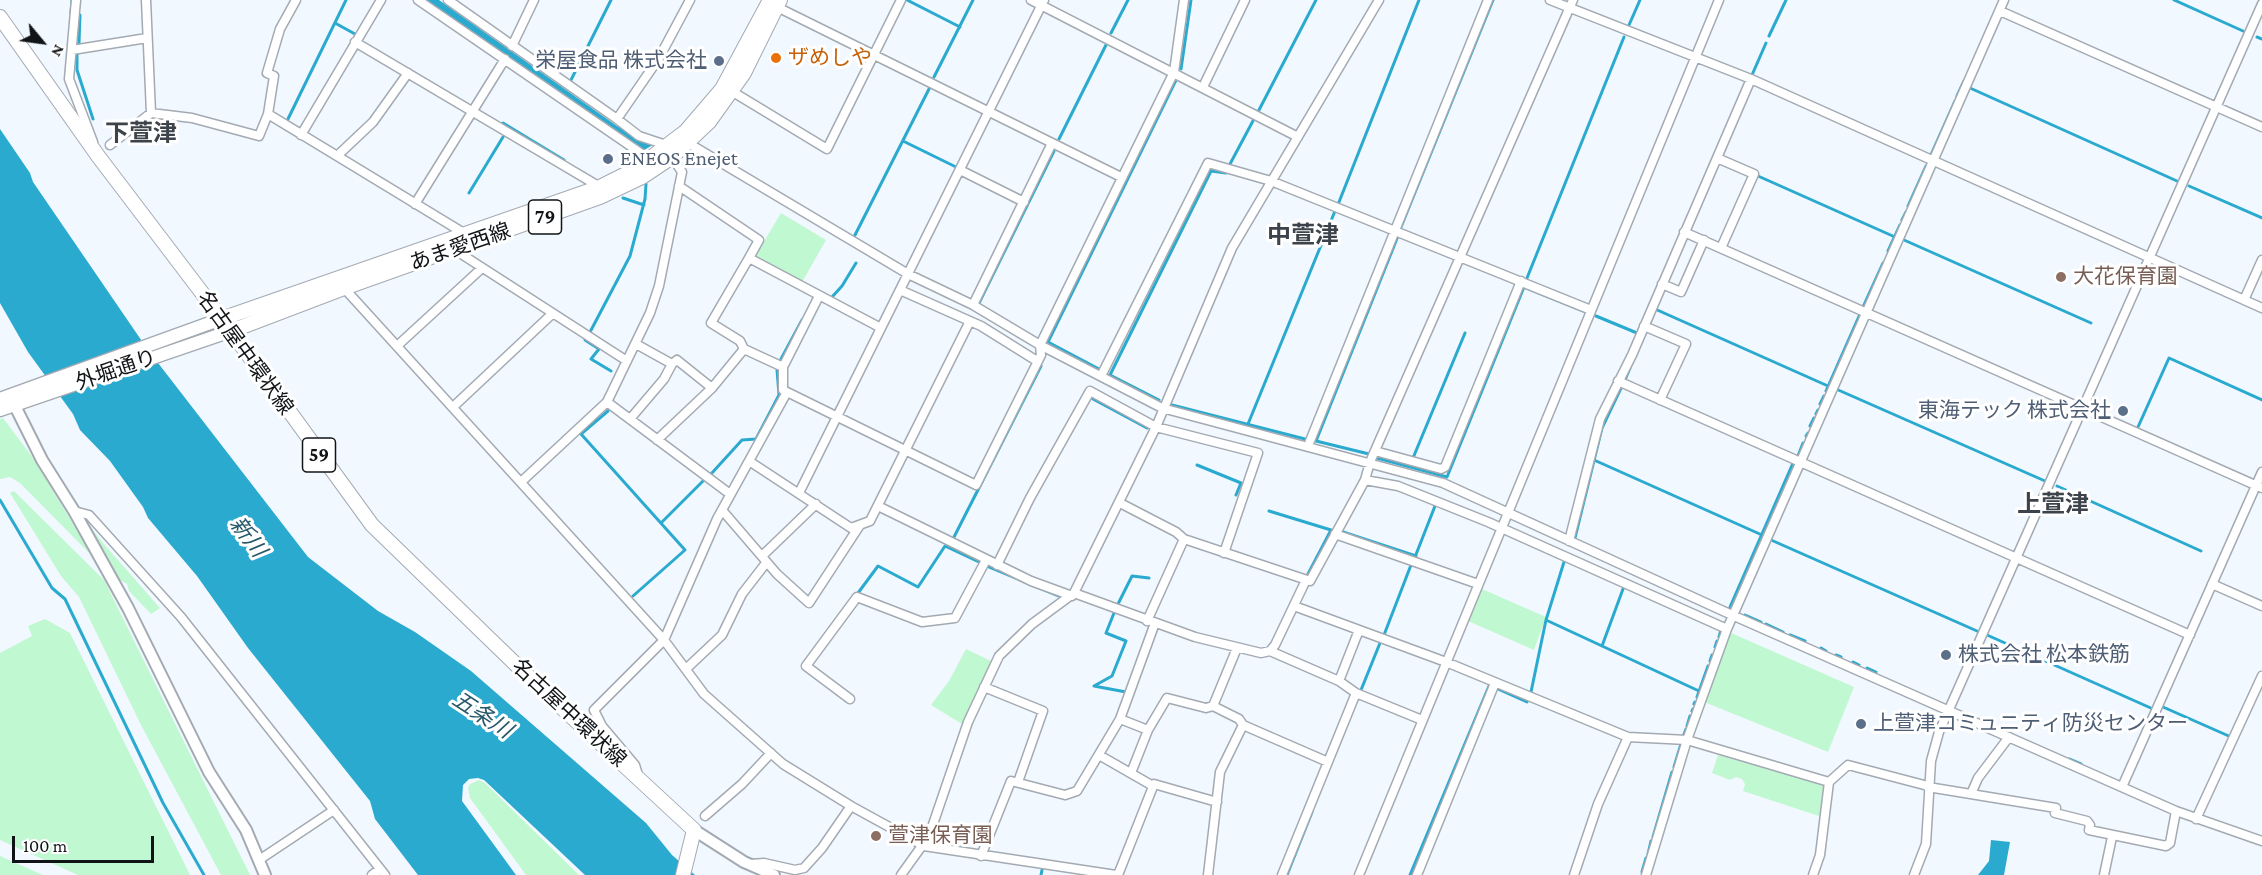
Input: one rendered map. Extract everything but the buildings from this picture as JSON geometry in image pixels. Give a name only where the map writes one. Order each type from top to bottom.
[{"type":"main road","name":"あま愛西線","points":[[221,319],[600,187],[688,143],[710,122],[733,92],[772,2]]},
{"type":"main road","name":"あま愛西線","points":[[231,331],[344,288],[600,197],[642,177],[670,151],[722,88],[772,2]]},
{"type":"main road","name":"名古屋中環状線","points":[[0,17],[98,156],[231,331],[372,525],[640,780],[693,835]]},
{"type":"main road","name":"外堀通り","points":[[199,336],[221,319]]},
{"type":"main road","name":"外堀通り","points":[[0,410],[5,398],[29,394],[199,336],[231,331]]},
{"type":"main road","points":[[683,875],[693,835]]},
{"type":"street","points":[[76,0],[69,79],[98,156]]},
{"type":"street","points":[[146,0],[151,113]]},
{"type":"street","points":[[302,135],[381,0]]},
{"type":"street","points":[[418,0],[642,154],[648,162]]},
{"type":"street","points":[[448,0],[639,136],[670,151],[682,172],[659,285],[636,344],[607,402],[521,482]]},
{"type":"street","points":[[512,46],[534,0]]},
{"type":"street","points":[[617,119],[659,58],[690,0]]},
{"type":"street","points":[[733,92],[827,149],[901,0]]},
{"type":"street","points":[[1031,0],[1043,3],[1298,137]]},
{"type":"street","points":[[819,296],[783,367],[783,390],[976,485],[1041,355],[1040,345],[1174,72],[1184,0]]},
{"type":"street","points":[[1203,87],[1245,0]]},
{"type":"street","points":[[901,875],[924,846],[935,822],[951,765],[999,656],[1012,640],[1073,594],[1156,427],[1162,408],[1232,248],[1379,0]]},
{"type":"street","points":[[1308,446],[1488,0]]},
{"type":"street","points":[[1551,0],[1571,4],[1695,58],[1751,79],[2262,308]]},
{"type":"street","points":[[1359,875],[1719,0]]},
{"type":"street","points":[[1646,875],[1687,740],[1726,629],[2004,0]]},
{"type":"street","points":[[110,145],[151,113],[192,118],[259,136],[268,114],[274,76],[267,73],[280,29],[292,1]]},
{"type":"street","points":[[772,2],[1121,177]]},
{"type":"street","points":[[799,493],[1043,3]]},
{"type":"street","points":[[1120,503],[1176,532],[1184,539],[1310,581],[1365,480],[1370,462],[1571,4]]},
{"type":"street","points":[[1914,875],[1926,843],[1931,761],[1949,711],[2262,4]]},
{"type":"street","points":[[2000,11],[2262,127]]},
{"type":"street","points":[[72,50],[147,38]]},
{"type":"street","points":[[355,42],[600,187]]},
{"type":"street","points":[[415,204],[505,59]]},
{"type":"street","points":[[337,156],[373,122],[408,73]]},
{"type":"street","points":[[1569,542],[1600,419],[1644,326],[1751,79]]},
{"type":"street","points":[[268,114],[467,235]]},
{"type":"street","points":[[688,143],[908,274],[973,304],[1040,345],[1162,408],[1443,483],[1732,615],[2176,811],[2262,841]]},
{"type":"street","points":[[973,304],[1052,143]]},
{"type":"street","points":[[1717,158],[1754,174],[1721,248]]},
{"type":"street","points":[[1101,376],[1208,163],[1271,181],[1591,310]]},
{"type":"street","points":[[960,170],[1024,202]]},
{"type":"street","points":[[678,186],[759,240],[711,323],[741,341],[744,349],[783,367]]},
{"type":"street","points":[[1684,232],[2259,487]]},
{"type":"street","points":[[1662,284],[1681,292],[1704,240]]},
{"type":"street","points":[[455,250],[627,361]]},
{"type":"street","points":[[749,258],[881,328]]},
{"type":"street","points":[[2244,300],[2262,260]]},
{"type":"street","points":[[397,346],[482,268]]},
{"type":"street","points":[[1375,452],[1441,469],[1444,467],[1521,281]]},
{"type":"street","points":[[344,288],[664,640],[704,693],[783,764],[851,806],[924,846],[1117,875],[1153,786]]},
{"type":"street","points":[[900,290],[970,321],[1037,362]]},
{"type":"street","points":[[453,407],[552,314]]},
{"type":"street","points":[[749,460],[851,528],[870,521],[970,321]]},
{"type":"street","points":[[1644,326],[1686,344],[1660,400]]},
{"type":"street","points":[[636,344],[672,364]]},
{"type":"street","points":[[657,440],[712,388],[744,349]]},
{"type":"street","points":[[630,419],[677,360],[712,388]]},
{"type":"street","points":[[1618,381],[2190,635]]},
{"type":"street","points":[[997,565],[1030,498],[1090,391],[1156,427],[1258,453],[1224,553]]},
{"type":"street","points":[[640,780],[635,765],[602,726],[594,710],[664,640],[722,510],[787,392]]},
{"type":"street","points":[[5,398],[74,511],[128,608],[210,772],[246,830],[266,875]]},
{"type":"street","points":[[607,402],[730,494]]},
{"type":"street","points":[[2122,787],[2212,584],[2259,487],[2262,472]]},
{"type":"street","points":[[1365,480],[1398,486],[1502,528],[1726,629]]},
{"type":"street","points":[[687,668],[722,635],[742,594],[764,559],[816,504]]},
{"type":"street","points":[[878,506],[997,565],[1151,622],[1237,648],[1261,653],[1270,651],[1339,681],[1356,693],[1422,720]]},
{"type":"street","points":[[722,510],[764,559],[809,603],[861,525]]},
{"type":"street","points":[[74,511],[89,515],[181,617],[383,872],[372,875]]},
{"type":"street","points":[[1335,534],[1478,584]]},
{"type":"street","points":[[981,856],[1005,792],[1011,782],[1069,795],[1077,790],[1100,755],[1120,719],[1151,622],[1184,539]]},
{"type":"street","points":[[850,699],[806,666],[857,597],[922,622],[955,618],[986,560]]},
{"type":"street","points":[[1270,651],[1306,580]]},
{"type":"street","points":[[2212,584],[2262,606]]},
{"type":"street","points":[[1294,606],[1446,662],[1628,737],[1687,740],[1829,782]]},
{"type":"street","points":[[1339,681],[1359,630]]},
{"type":"street","points":[[1213,706],[1237,648]]},
{"type":"street","points":[[2196,819],[2262,676]]},
{"type":"street","points":[[1417,875],[1495,683]]},
{"type":"street","points":[[984,687],[1043,711],[1018,782]]},
{"type":"street","points":[[1282,875],[1356,693]]},
{"type":"street","points":[[1131,772],[1148,730],[1167,698],[1206,708],[1213,706],[1239,719],[1244,725],[1328,762]]},
{"type":"street","points":[[1120,719],[1148,730]]},
{"type":"street","points":[[1208,875],[1220,772],[1244,725]]},
{"type":"street","points":[[1574,875],[1598,804],[1628,737]]},
{"type":"street","points":[[1971,794],[1978,778],[2009,737]]},
{"type":"street","points":[[705,816],[742,784],[771,753]]},
{"type":"street","points":[[1100,755],[1153,786],[1217,802]]},
{"type":"street","points":[[1813,875],[1820,855],[1829,782],[1848,765],[1928,787],[2056,808],[2055,813],[2087,821],[2090,825],[2089,830],[2112,837],[2166,846],[2170,843],[2176,811]]},
{"type":"street","points":[[750,865],[764,863],[795,870],[804,868],[822,848],[851,806]]},
{"type":"street","points":[[259,860],[334,810]]},
{"type":"street","points":[[693,835],[774,875]]},
{"type":"street","points":[[2104,875],[2112,837]]},
{"type":"green space","points":[[781,213],[826,240],[801,284],[754,258]]},
{"type":"green space","points":[[3,418],[33,458],[93,557],[20,483],[10,477],[0,479],[0,419]]},
{"type":"green space","points":[[14,491],[104,580],[250,875],[221,875],[141,725],[79,597],[61,576],[10,493]]},
{"type":"green space","points":[[86,521],[160,608],[151,614],[129,591],[127,584],[115,577]]},
{"type":"green space","points":[[1482,589],[1546,617],[1534,650],[1468,621]]},
{"type":"green space","points":[[45,619],[70,633],[190,875],[78,875],[0,840],[0,653],[32,636],[28,626]]},
{"type":"green space","points":[[1729,632],[1854,687],[1828,752],[1704,702]]},
{"type":"green space","points":[[966,649],[991,661],[962,724],[931,705],[949,681]]},
{"type":"green space","points":[[1718,755],[1826,786],[1822,817],[1743,791],[1745,784],[1742,779],[1736,777],[1730,780],[1712,773]]},
{"type":"green space","points":[[479,780],[485,783],[579,875],[526,875],[470,798],[468,788],[470,784]]},
{"type":"green space","points":[[0,855],[2,857],[43,875],[0,875]]},
{"type":"water","points":[[424,0],[439,0],[617,126],[653,145],[644,150]]},
{"type":"water","points":[[0,129],[30,173],[33,182],[148,350],[308,557],[378,611],[415,632],[471,671],[646,823],[672,855],[695,875],[585,875],[484,780],[478,778],[469,779],[463,785],[462,801],[516,875],[418,875],[375,819],[370,801],[248,648],[197,576],[148,518],[143,507],[110,461],[80,430],[73,414],[28,352],[0,303]]},
{"type":"water","points":[[1991,840],[2010,842],[2004,875],[1978,875],[1989,861]]},
{"type":"waterway","points":[[71,13],[72,0]]},
{"type":"waterway","points":[[287,121],[346,0]]},
{"type":"waterway","points":[[571,80],[611,0]]},
{"type":"waterway","points":[[907,0],[960,27]]},
{"type":"waterway","points":[[934,77],[973,0]]},
{"type":"waterway","points":[[1111,33],[1128,0]]},
{"type":"waterway","points":[[1181,69],[1191,0]]},
{"type":"waterway","points":[[1259,110],[1316,0]]},
{"type":"waterway","points":[[1339,202],[1419,0]]},
{"type":"waterway","points":[[1401,227],[1493,0]]},
{"type":"waterway","points":[[1629,25],[1640,0]]},
{"type":"waterway","points":[[1769,36],[1786,0]]},
{"type":"waterway","points":[[2174,0],[2243,31]]},
{"type":"waterway","points":[[79,43],[80,15]]},
{"type":"waterway","points":[[335,23],[355,34]]},
{"type":"waterway","points":[[1527,278],[1624,37]]},
{"type":"waterway","points":[[2257,37],[2262,39]]},
{"type":"waterway","points":[[1752,75],[1766,43]]},
{"type":"waterway","points":[[1059,139],[1106,45]]},
{"type":"waterway","points":[[77,54],[77,70],[93,119]]},
{"type":"waterway","points":[[1099,369],[1048,342],[1177,78]]},
{"type":"waterway","points":[[1957,96],[1964,81]]},
{"type":"waterway","points":[[1970,88],[2177,181]]},
{"type":"waterway","points":[[855,235],[929,89]]},
{"type":"waterway","points":[[1930,157],[1955,101]]},
{"type":"waterway","points":[[1230,164],[1254,119]]},
{"type":"waterway","points":[[503,123],[564,160]]},
{"type":"waterway","points":[[469,193],[503,137]]},
{"type":"waterway","points":[[903,141],[956,167]]},
{"type":"waterway","points":[[979,303],[1054,151]]},
{"type":"waterway","points":[[1908,206],[1926,166]]},
{"type":"waterway","points":[[1110,375],[1211,171],[1226,173]]},
{"type":"waterway","points":[[1758,176],[1895,237]]},
{"type":"waterway","points":[[589,334],[630,256],[645,199],[646,184]]},
{"type":"waterway","points":[[2189,186],[2262,218]]},
{"type":"waterway","points":[[623,198],[644,205]]},
{"type":"waterway","points":[[1248,424],[1335,211]]},
{"type":"waterway","points":[[1902,220],[1906,212]]},
{"type":"waterway","points":[[1888,251],[1900,225]]},
{"type":"waterway","points":[[1316,441],[1398,236]]},
{"type":"waterway","points":[[1904,240],[2091,323]]},
{"type":"waterway","points":[[832,297],[842,286],[856,263]]},
{"type":"waterway","points":[[1863,307],[1883,263]]},
{"type":"waterway","points":[[1377,458],[1447,477],[1524,287],[1586,312]]},
{"type":"waterway","points":[[1655,309],[1828,386]]},
{"type":"waterway","points":[[1826,391],[1860,314]]},
{"type":"waterway","points":[[1596,316],[1637,333]]},
{"type":"waterway","points":[[781,359],[802,320]]},
{"type":"waterway","points":[[1413,458],[1465,333]]},
{"type":"waterway","points":[[585,340],[599,349],[591,359],[611,371]]},
{"type":"waterway","points":[[2138,427],[2169,358],[2262,400]]},
{"type":"waterway","points":[[954,537],[1041,366]]},
{"type":"waterway","points":[[1625,380],[1630,368]]},
{"type":"waterway","points":[[711,474],[742,440],[756,439],[779,395],[777,370]]},
{"type":"waterway","points":[[1110,375],[1159,400]]},
{"type":"waterway","points":[[1575,538],[1602,428],[1622,386]]},
{"type":"waterway","points":[[1836,389],[2045,481]]},
{"type":"waterway","points":[[1820,404],[1824,396]]},
{"type":"waterway","points":[[1093,399],[1147,428]]},
{"type":"waterway","points":[[1172,405],[1305,439]]},
{"type":"waterway","points":[[1816,414],[1818,410]]},
{"type":"waterway","points":[[608,411],[581,434],[685,550],[633,596]]},
{"type":"waterway","points":[[1810,426],[1814,418]]},
{"type":"waterway","points":[[1316,441],[1369,454]]},
{"type":"waterway","points":[[1798,456],[1803,443]]},
{"type":"waterway","points":[[1594,460],[1762,535]]},
{"type":"waterway","points":[[1730,607],[1793,463]]},
{"type":"waterway","points":[[1197,465],[1241,483],[1236,495]]},
{"type":"waterway","points":[[661,523],[703,481]]},
{"type":"waterway","points":[[2057,486],[2201,551]]},
{"type":"waterway","points":[[0,500],[52,588],[65,599],[163,803],[204,875]]},
{"type":"waterway","points":[[1415,557],[1435,506]]},
{"type":"waterway","points":[[1269,511],[1331,530],[1308,574]]},
{"type":"waterway","points":[[1343,532],[1416,556]]},
{"type":"waterway","points":[[1771,540],[1977,631]]},
{"type":"waterway","points":[[858,593],[878,566],[918,587],[945,546],[979,562]]},
{"type":"waterway","points":[[1531,692],[1546,620],[1564,562]]},
{"type":"waterway","points":[[1384,635],[1411,565]]},
{"type":"waterway","points":[[987,566],[1059,596]]},
{"type":"waterway","points":[[1115,605],[1117,606],[1132,576],[1149,578]]},
{"type":"waterway","points":[[1602,646],[1623,589]]},
{"type":"waterway","points":[[1114,613],[1106,633],[1126,641],[1112,676],[1094,686],[1126,692]]},
{"type":"waterway","points":[[1745,615],[1761,622]]},
{"type":"waterway","points":[[1546,620],[1699,691]]},
{"type":"waterway","points":[[1766,624],[1783,632]]},
{"type":"waterway","points":[[1719,637],[1721,630]]},
{"type":"waterway","points":[[1790,635],[1805,641]]},
{"type":"waterway","points":[[1987,635],[2153,709]]},
{"type":"waterway","points":[[1715,647],[1717,641]]},
{"type":"waterway","points":[[1361,690],[1380,643]]},
{"type":"waterway","points":[[1821,648],[1826,651]]},
{"type":"waterway","points":[[1710,661],[1712,655]]},
{"type":"waterway","points":[[1836,655],[1841,657]]},
{"type":"waterway","points":[[1853,662],[1859,665]]},
{"type":"waterway","points":[[1697,697],[1708,666]]},
{"type":"waterway","points":[[1867,668],[1876,672]]},
{"type":"waterway","points":[[1410,875],[1489,686]]},
{"type":"waterway","points":[[1498,689],[1527,702]]},
{"type":"waterway","points":[[2163,707],[2231,737]]},
{"type":"waterway","points":[[1687,726],[1690,716]]},
{"type":"waterway","points":[[1683,737],[1686,729]]},
{"type":"waterway","points":[[1674,767],[1681,744]]},
{"type":"waterway","points":[[2069,759],[2081,764]]},
{"type":"waterway","points":[[1653,837],[1672,772]]},
{"type":"waterway","points":[[1287,875],[1312,812]]},
{"type":"waterway","points":[[1648,854],[1651,841]]},
{"type":"waterway","points":[[1642,872],[1646,858]]},
{"type":"waterway","points":[[1041,875],[1042,870]]},
{"type":"place","name":"ザめしや","points":[[776,58]]},
{"type":"place","name":"栄屋食品 株式会社","points":[[719,61]]},
{"type":"place","name":"ENEOS Enejet","points":[[608,159]]},
{"type":"place","name":"大花保育園","points":[[2061,277]]},
{"type":"place","name":"東海テック 株式会社","points":[[2123,411]]},
{"type":"place","name":"株式会社 松本鉄筋","points":[[1946,655]]},
{"type":"place","name":"上萱津コミュニティ防災センター","points":[[1861,724]]},
{"type":"place","name":"萱津保育園","points":[[876,836]]},
{"type":"district","name":"下萱津","points":[[141,134]]},
{"type":"district","name":"中萱津","points":[[1303,236]]},
{"type":"district","name":"上萱津","points":[[2053,505]]},
{"type":"water label","name":"新川","points":[[248,537]]},
{"type":"water label","name":"五条川","points":[[482,715]]}]
